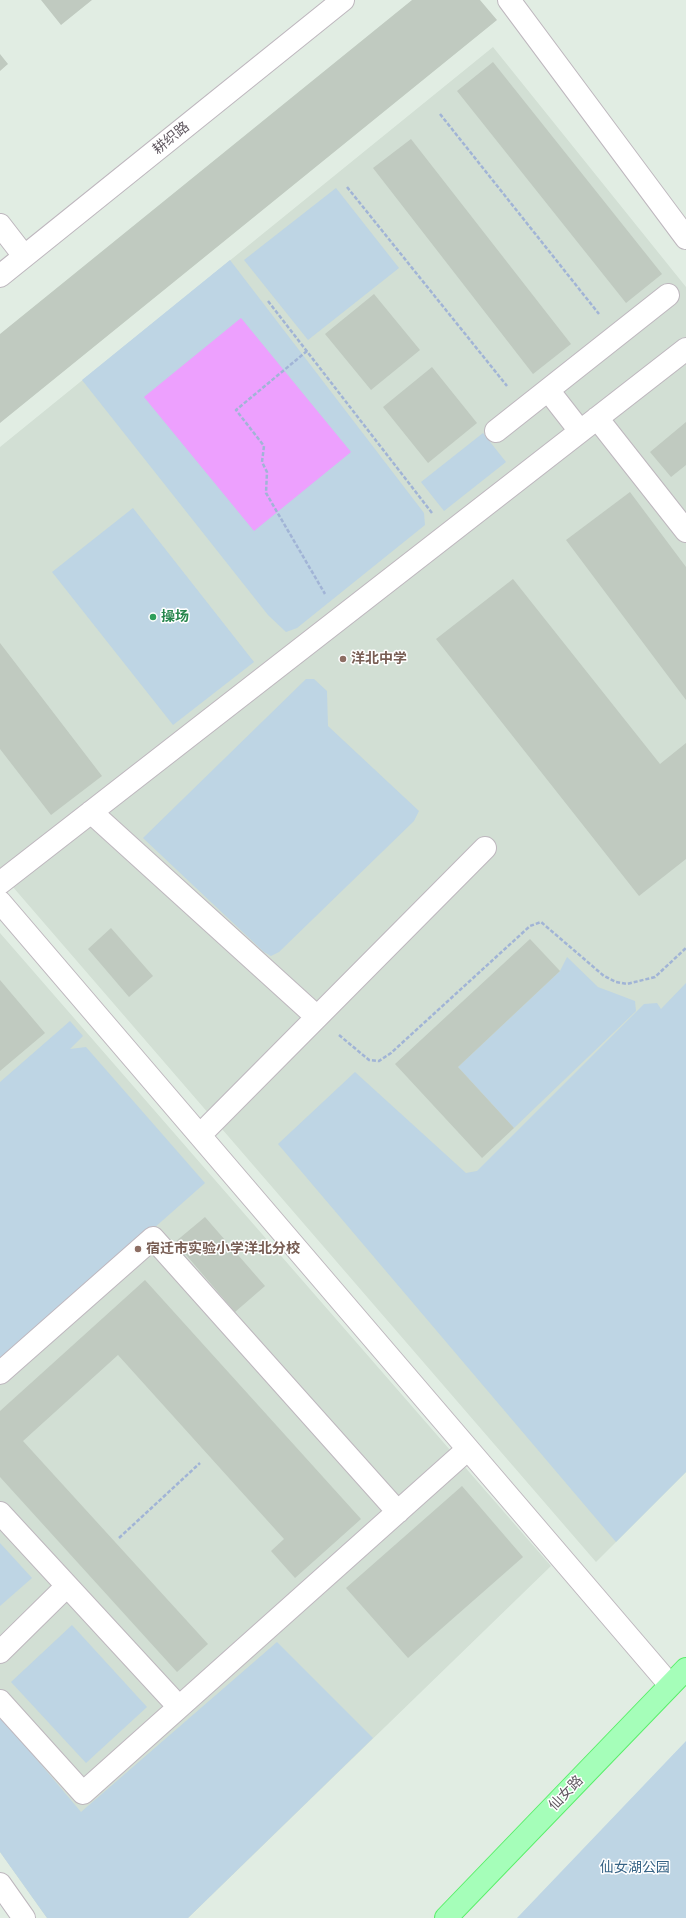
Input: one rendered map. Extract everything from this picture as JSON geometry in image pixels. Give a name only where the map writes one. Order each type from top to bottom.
[{"type":"main road","name":"仙女路","points":[[446,1918],[686,1669]]},
{"type":"street","name":"耕织路","points":[[0,276],[343,0]]},
{"type":"street","points":[[514,2],[686,238]]},
{"type":"street","points":[[0,225],[24,256]]},
{"type":"street","points":[[496,431],[668,296]]},
{"type":"street","points":[[0,883],[686,349]]},
{"type":"street","points":[[548,390],[589,425],[686,531]]},
{"type":"street","points":[[91,812],[317,1017]]},
{"type":"street","points":[[200,1135],[485,848]]},
{"type":"street","points":[[0,902],[670,1685]]},
{"type":"street","points":[[0,1373],[153,1238],[398,1512]]},
{"type":"street","points":[[0,1701],[83,1793],[468,1449]]},
{"type":"street","points":[[0,1513],[179,1707]]},
{"type":"street","points":[[0,1652],[67,1586]]},
{"type":"street","points":[[0,1884],[24,1918]]},
{"type":"path","points":[[440,114],[617,336]]},
{"type":"path","points":[[347,187],[525,408]]},
{"type":"path","points":[[268,301],[448,534]]},
{"type":"path","points":[[307,351],[236,410],[264,446],[262,462],[267,472],[266,493],[283,524],[341,617]]},
{"type":"path","points":[[317,1017],[369,1060],[379,1061],[391,1053],[530,926],[541,922],[604,976],[616,982],[626,984],[640,982],[655,977],[686,948]]},
{"type":"path","points":[[119,1538],[200,1463]]},
{"type":"shaded area","name":"洋北中学","points":[[493,47],[686,287],[686,1472],[596,1562],[0,872],[0,447]]},
{"type":"shaded area","points":[[241,318],[351,452],[254,531],[144,397]]},
{"type":"shaded area","name":"宿迁市实验小学洋北分校","points":[[0,933],[551,1566],[188,1918],[47,1918],[0,1852]]},
{"type":"green space","points":[[336,188],[399,268],[308,340],[244,260]]},
{"type":"green space","points":[[230,260],[424,513],[425,525],[297,628],[286,632],[268,615],[82,380]]},
{"type":"green space","points":[[483,433],[506,462],[444,511],[421,482]]},
{"type":"green space","name":"操场","points":[[133,508],[254,662],[173,725],[52,572]]},
{"type":"green space","points":[[306,679],[314,679],[327,691],[328,726],[419,811],[414,821],[279,952],[271,956],[264,952],[143,838]]},
{"type":"green space","points":[[567,957],[598,987],[635,1001],[636,1011],[514,1128],[458,1067],[560,971]]},
{"type":"green space","points":[[686,983],[686,1472],[616,1542],[278,1144],[355,1072],[466,1173],[477,1171],[644,1004],[657,1003],[661,1009]]},
{"type":"green space","points":[[70,1021],[83,1036],[70,1049],[86,1047],[205,1183],[0,1364],[0,1082]]},
{"type":"green space","points":[[0,1543],[32,1578],[0,1606]]},
{"type":"green space","points":[[72,1625],[147,1707],[86,1763],[11,1682]]},
{"type":"green space","points":[[277,1642],[373,1738],[188,1918],[47,1918],[0,1852],[0,1716],[81,1812]]},
{"type":"green space","name":"仙女湖公园","points":[[686,1741],[686,1918],[517,1918]]},
{"type":"building","points":[[41,0],[92,0],[61,25]]},
{"type":"building","points":[[412,0],[480,0],[497,20],[0,423],[0,334]]},
{"type":"building","points":[[0,54],[8,64],[0,71]]},
{"type":"building","points":[[493,62],[662,274],[626,303],[457,91]]},
{"type":"building","points":[[411,139],[571,344],[533,374],[373,168]]},
{"type":"building","points":[[374,294],[420,350],[371,390],[325,334]]},
{"type":"building","points":[[432,367],[477,423],[428,463],[383,407]]},
{"type":"building","points":[[686,422],[686,465],[671,477],[650,452]]},
{"type":"building","points":[[630,492],[686,567],[686,700],[566,540]]},
{"type":"building","points":[[513,579],[660,764],[686,743],[686,859],[639,896],[436,639]]},
{"type":"building","points":[[0,643],[102,776],[51,815],[0,749]]},
{"type":"building","points":[[111,928],[153,976],[129,997],[88,949]]},
{"type":"building","points":[[530,939],[560,971],[458,1067],[514,1128],[482,1158],[395,1064]]},
{"type":"building","points":[[0,980],[45,1033],[0,1071]]},
{"type":"building","points":[[205,1217],[265,1286],[235,1312],[175,1242]]},
{"type":"building","points":[[145,1280],[361,1519],[295,1578],[271,1551],[284,1539],[118,1355],[23,1441],[208,1644],[177,1672],[0,1477],[0,1411]]},
{"type":"building","points":[[462,1486],[523,1557],[408,1658],[346,1588]]},
{"type":"place","name":"操场","points":[[153,617]]},
{"type":"place","name":"洋北中学","points":[[343,659]]},
{"type":"place","name":"宿迁市实验小学洋北分校","points":[[138,1249]]}]
